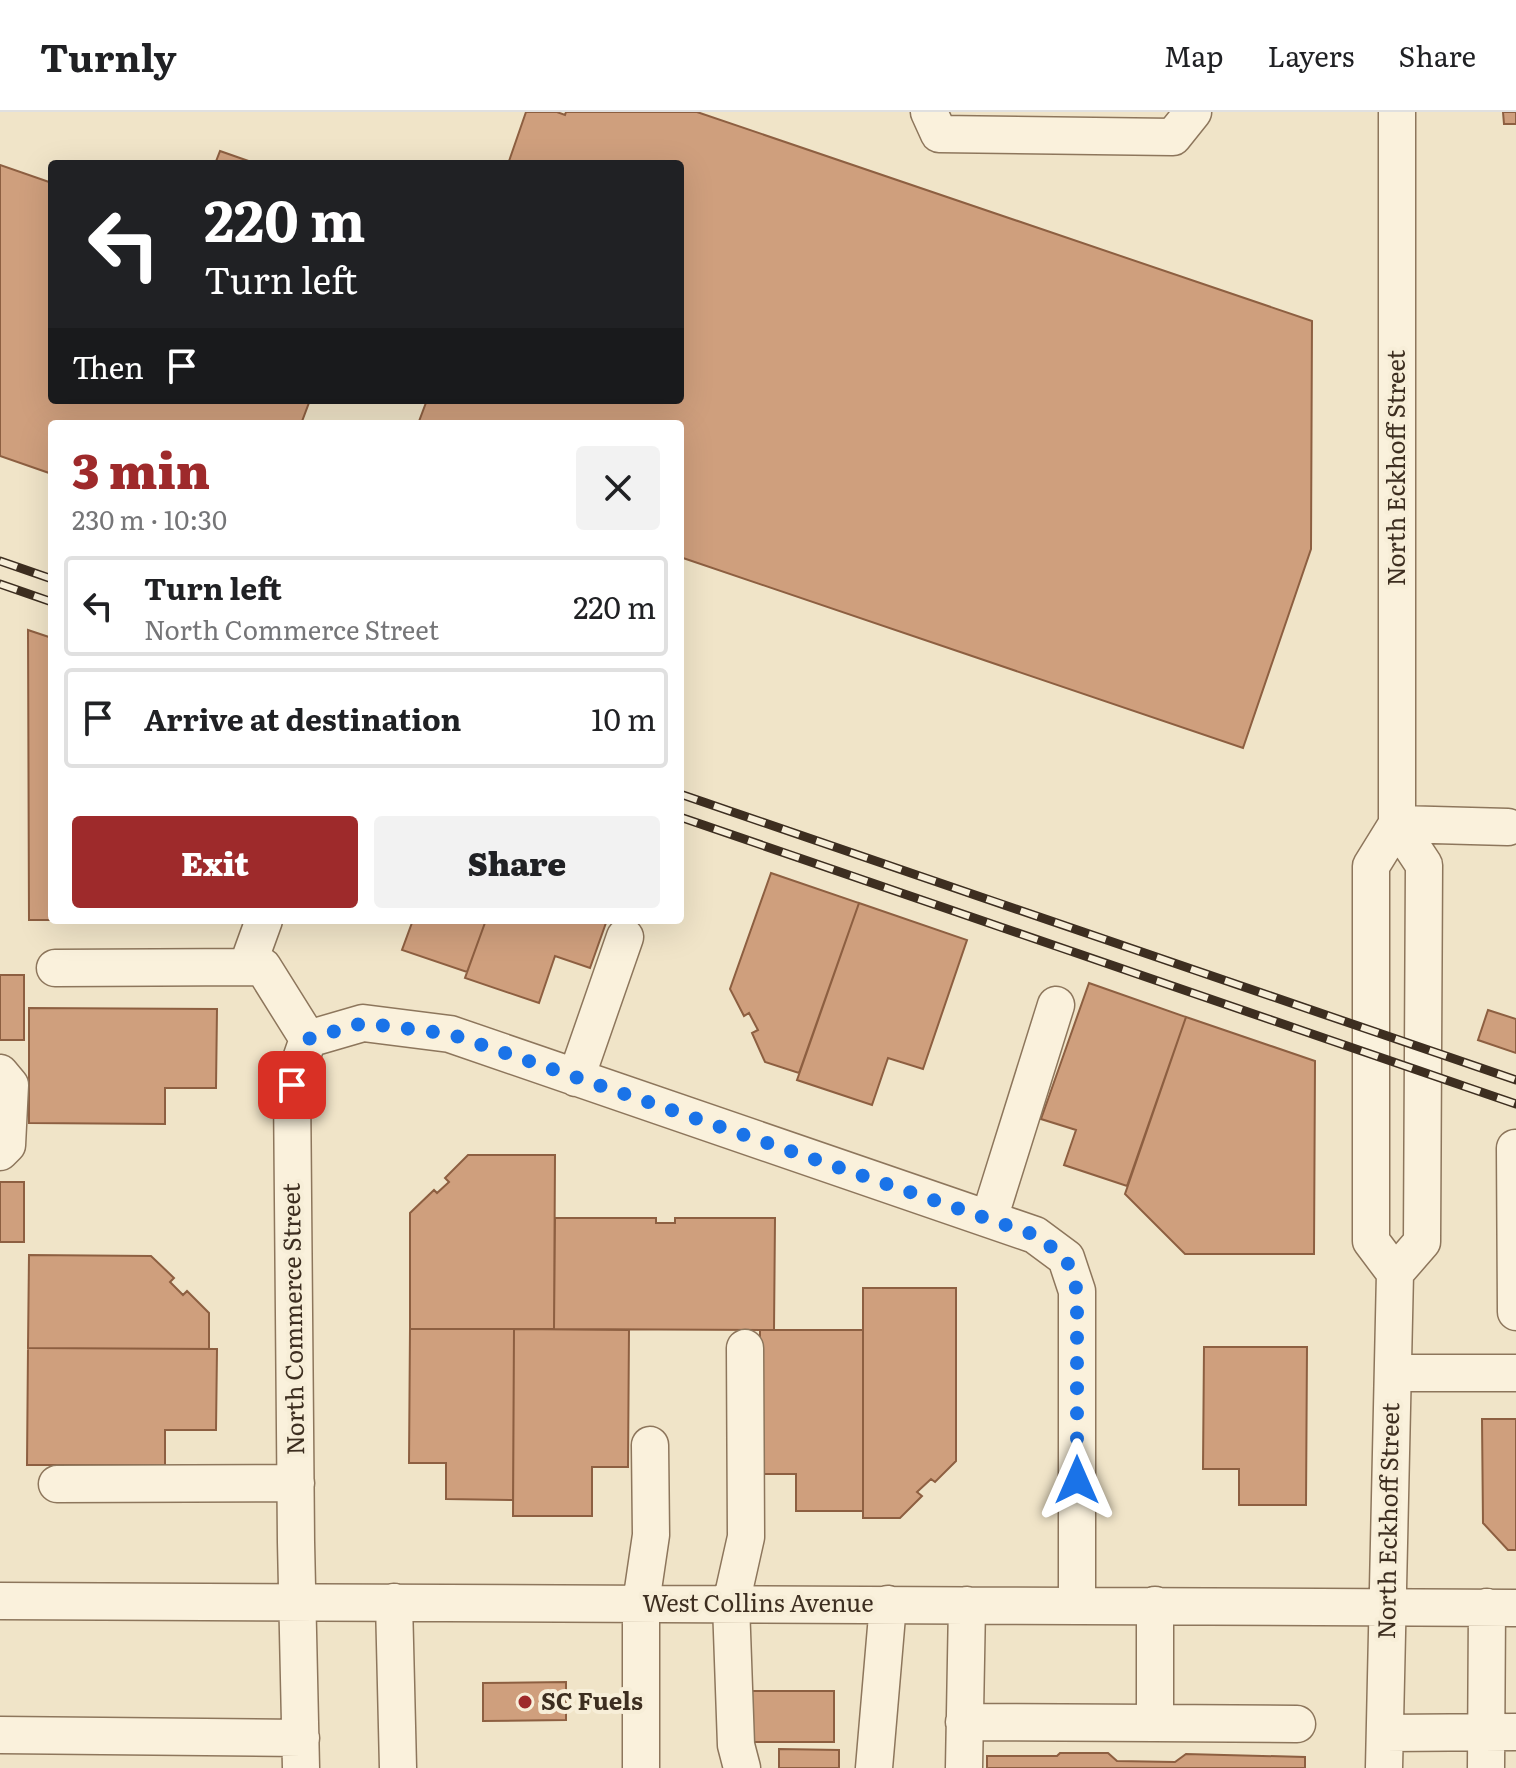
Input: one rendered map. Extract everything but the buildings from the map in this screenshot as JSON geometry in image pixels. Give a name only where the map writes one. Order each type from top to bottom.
[{"type":"street","points":[[929,112],[939,134],[1173,137],[1193,112]]},
{"type":"street","name":"North Eckhoff Street","points":[[1397,112],[1397,824]]},
{"type":"street","points":[[1397,824],[1508,827]]},
{"type":"street","points":[[1397,824],[1424,865],[1424,880],[1422,1242],[1395,1273],[1371,1241],[1371,866],[1397,824]]},
{"type":"street","points":[[247,967],[263,924]]},
{"type":"street","points":[[576,1078],[625,937]]},
{"type":"street","points":[[55,968],[263,967],[308,1039],[363,1023],[450,1034],[1035,1235],[1066,1258],[1077,1291],[1077,1605]]},
{"type":"street","points":[[989,1219],[1056,1005]]},
{"type":"street","name":"North Commerce Street","points":[[301,1753],[292,1085],[308,1039]]},
{"type":"street","points":[[0,1073],[10,1085],[7,1145],[0,1152]]},
{"type":"street","points":[[1515,1148],[1516,1312]]},
{"type":"street","name":"North Eckhoff Street","points":[[1385,1750],[1395,1273]]},
{"type":"street","points":[[742,1768],[736,1745],[731,1604],[746,1537],[745,1348]]},
{"type":"street","points":[[1393,1373],[1516,1373]]},
{"type":"street","points":[[641,1768],[641,1603],[651,1535],[650,1445]]},
{"type":"street","points":[[57,1484],[296,1483]]},
{"type":"street","name":"West Collins Avenue","points":[[0,1601],[1501,1608]]},
{"type":"street","points":[[394,1602],[398,1768]]},
{"type":"street","points":[[874,1768],[888,1604]]},
{"type":"street","points":[[964,1768],[967,1605]]},
{"type":"street","points":[[1155,1605],[1155,1723]]},
{"type":"street","points":[[1486,1768],[1501,1732],[1501,1608]]},
{"type":"street","points":[[964,1722],[1297,1724]]},
{"type":"street","points":[[1385,1750],[1501,1732]]},
{"type":"street","points":[[0,1735],[301,1753]]},
{"type":"railway","points":[[0,561],[48,578]]},
{"type":"railway","points":[[0,584],[48,601]]},
{"type":"railway","points":[[684,795],[1516,1080]]},
{"type":"railway","points":[[684,818],[1516,1104]]},
{"type":"place","name":"SC Fuels","points":[[525,1702]]},
{"type":"route","points":[[292,1085],[308,1039],[363,1023],[450,1034],[1035,1235],[1066,1258],[1077,1291],[1077,1480]]}]
